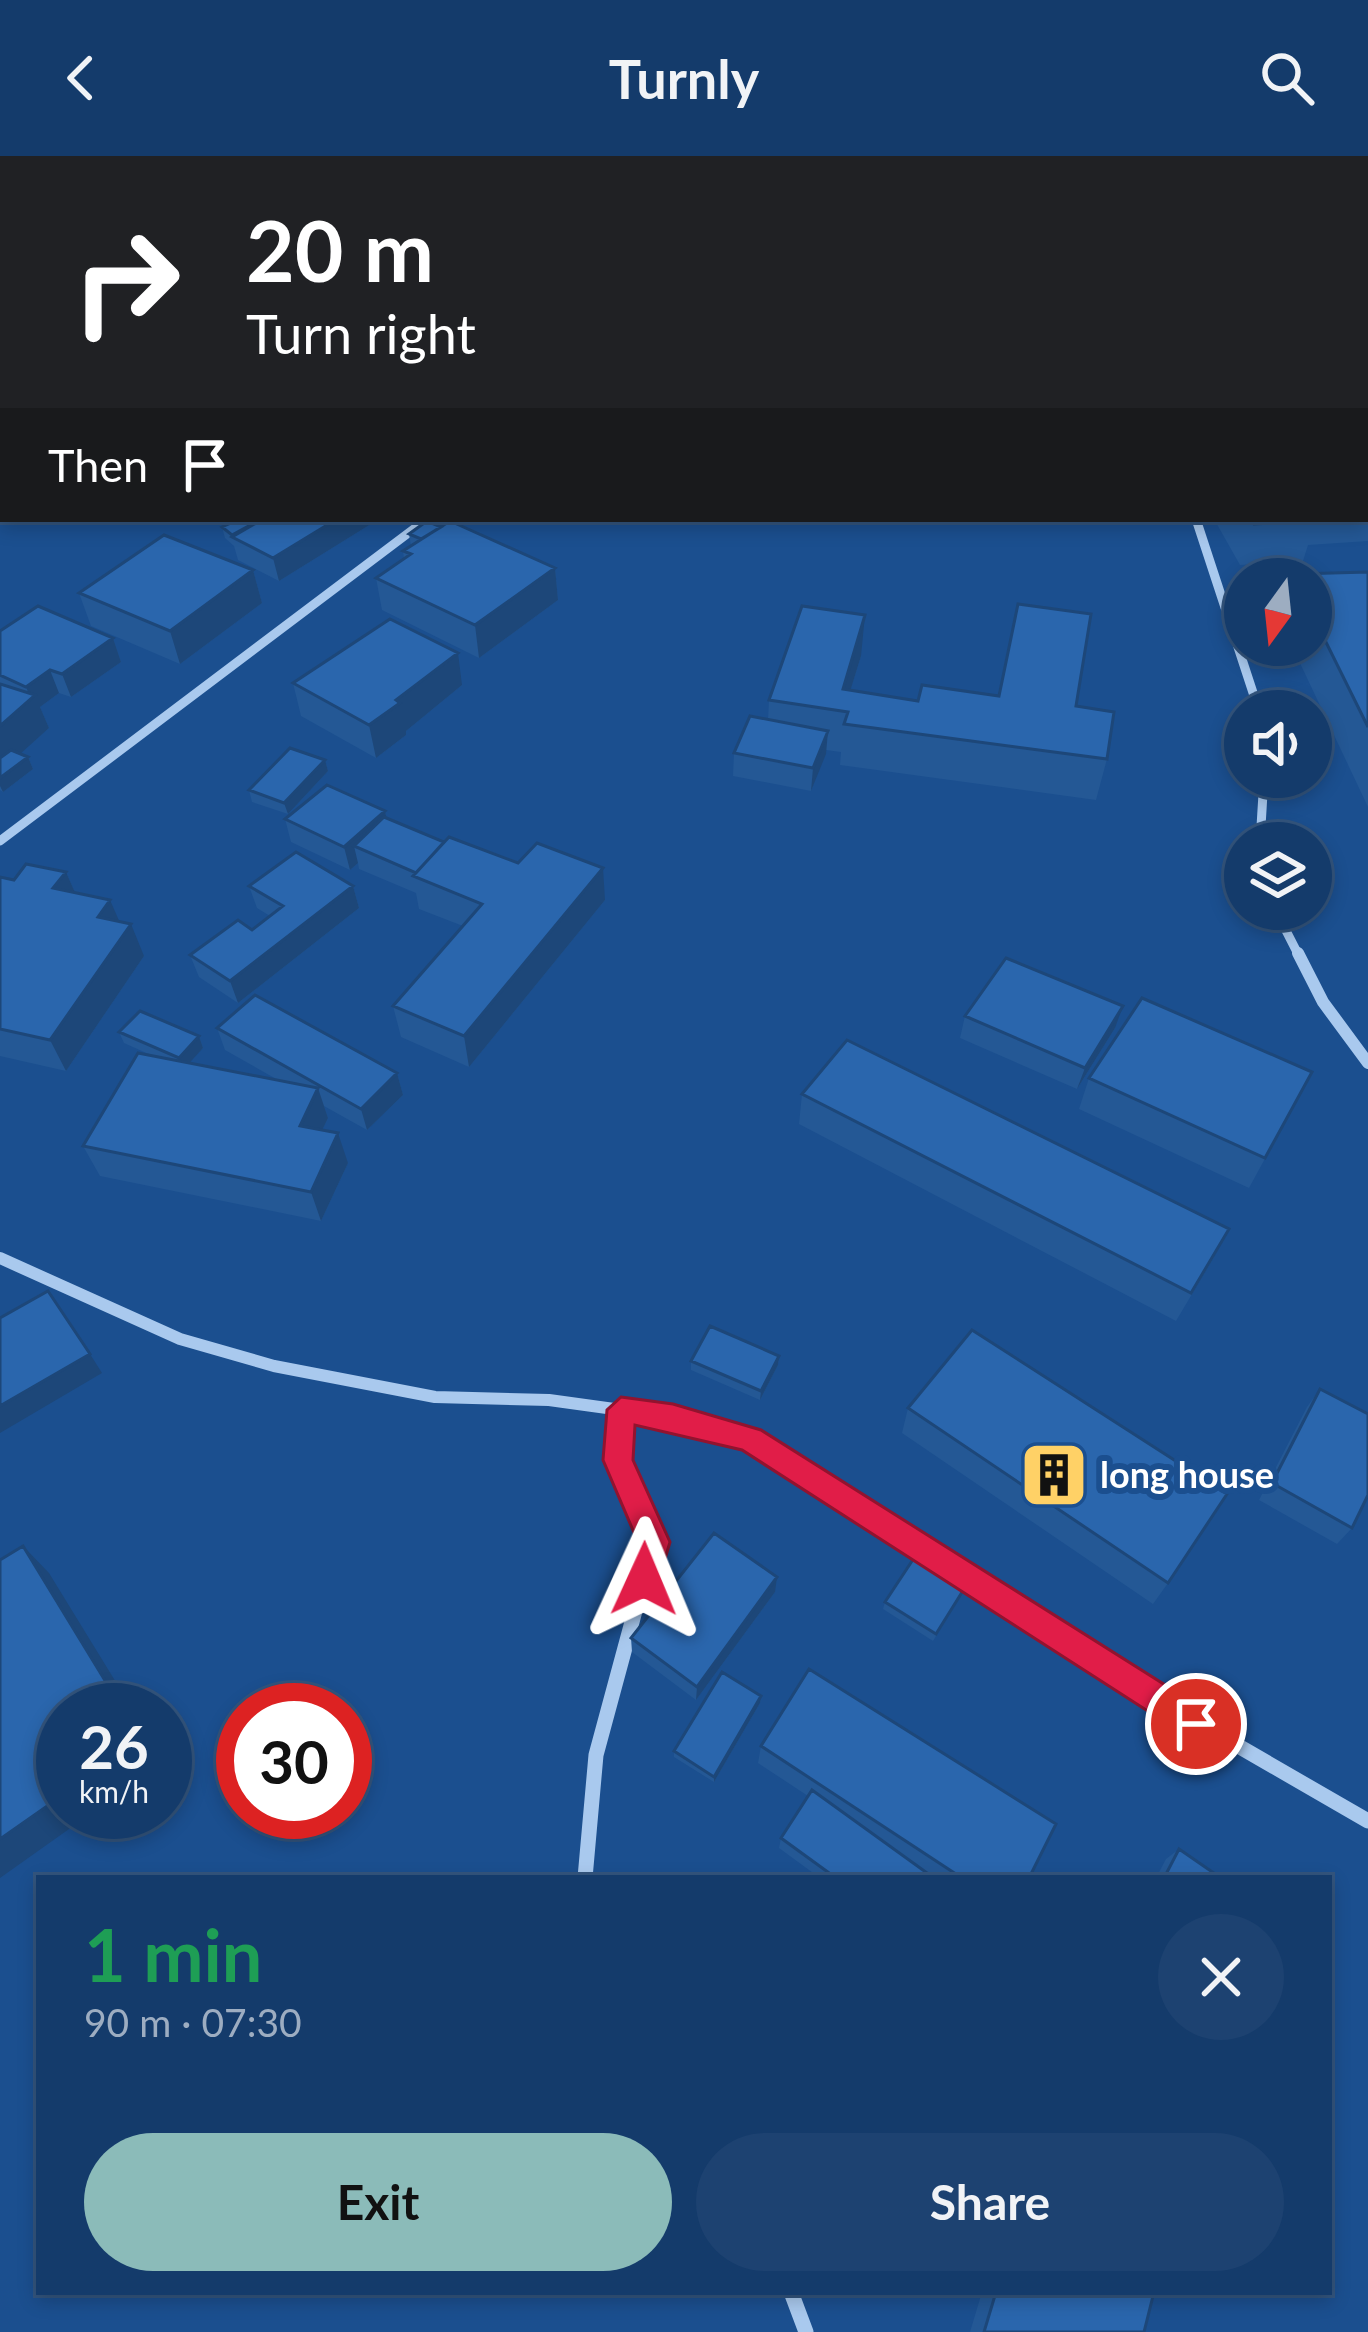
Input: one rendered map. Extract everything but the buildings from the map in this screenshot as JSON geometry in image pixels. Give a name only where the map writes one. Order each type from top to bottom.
[{"type":"street","points":[[0,841],[423,522]]},
{"type":"street","points":[[1197,522],[1252,690]]},
{"type":"street","points":[[1287,930],[1323,1002],[1368,1063]]},
{"type":"street","points":[[0,1258],[180,1339],[274,1366],[435,1397],[550,1400],[673,1417],[750,1439],[1124,1680],[1368,1821]]},
{"type":"street","points":[[585,1875],[596,1755],[654,1542],[618,1460],[621,1410]]},
{"type":"street","points":[[792,2295],[806,2332]]},
{"type":"place","name":"long house","points":[[1054,1475]]},
{"type":"route","points":[[644,1579],[654,1542],[618,1460],[621,1410],[673,1417],[750,1439],[1196,1724]]}]
